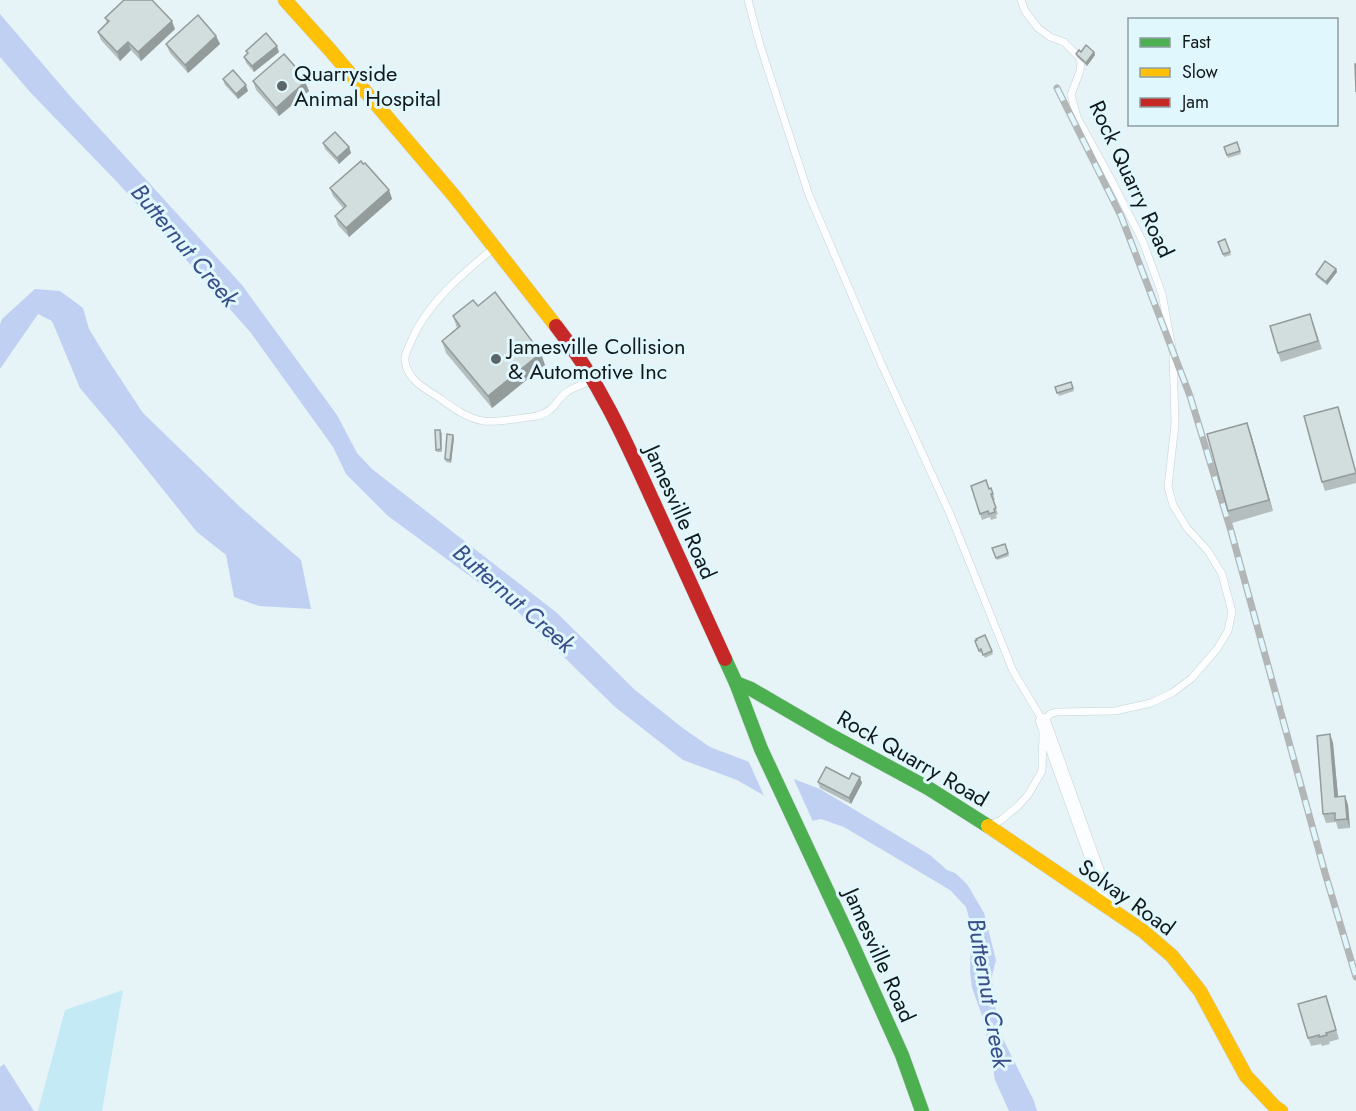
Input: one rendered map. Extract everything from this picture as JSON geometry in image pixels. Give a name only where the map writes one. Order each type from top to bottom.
[{"type":"street","name":"Jamesville Road","points":[[285,0],[455,197],[571,345],[602,392],[735,683],[761,749],[902,1055],[922,1111]]},
{"type":"street","name":"Rock Quarry Road","points":[[735,683],[751,689],[928,788],[989,826]]},
{"type":"street","points":[[1043,722],[1111,910]]},
{"type":"street","name":"Solvay Road","points":[[989,826],[1143,931],[1172,956],[1200,991],[1246,1076],[1261,1094],[1281,1111]]},
{"type":"lane","points":[[748,0],[760,45],[809,195],[881,363],[950,514],[1013,671],[1043,722]]},
{"type":"lane","name":"Rock Quarry Road","points":[[989,826],[1001,820],[1018,806],[1028,795],[1042,771],[1043,722],[1050,714],[1115,711],[1151,703],[1172,693],[1192,678],[1218,649],[1228,631],[1232,612],[1222,574],[1208,551],[1187,528],[1173,505],[1168,487],[1176,424],[1173,353],[1162,294],[1143,242],[1077,117],[1071,95],[1080,71],[1079,57],[1064,42],[1050,37],[1038,28],[1025,11],[1021,0]]},
{"type":"lane","points":[[494,247],[468,268],[438,299],[411,340],[405,357],[407,369],[414,380],[464,414],[486,422],[545,414],[567,392],[593,380]]},
{"type":"shaded area","points":[[123,990],[102,1111],[38,1111],[65,1010]]},
{"type":"water","name":"Butternut Creek","points":[[0,14],[70,96],[242,285],[337,415],[357,453],[372,469],[557,613],[635,690],[684,729],[710,747],[820,789],[930,855],[967,884],[984,913],[996,960],[992,976],[1000,1033],[1037,1111],[1009,1111],[995,1080],[984,1021],[972,988],[971,925],[966,907],[950,890],[844,827],[821,819],[812,821],[803,818],[737,780],[683,760],[615,707],[516,610],[388,516],[346,474],[333,447],[251,333],[118,183],[30,92],[0,57]]},
{"type":"water","points":[[35,289],[60,291],[83,308],[89,329],[143,413],[240,507],[301,560],[311,609],[259,606],[234,597],[226,555],[197,532],[80,388],[52,321],[38,314],[0,369],[2,319]]},
{"type":"water","points":[[4,1064],[34,1111],[0,1111],[0,1067]]},
{"type":"pier","points":[[747,758],[792,775],[814,824],[802,821],[766,800]]},
{"type":"building","points":[[124,0],[152,0],[172,21],[138,52],[128,42],[117,52],[98,32],[109,21],[105,18]]},
{"type":"building","points":[[198,15],[216,36],[185,65],[166,44]]},
{"type":"building","points":[[266,33],[277,46],[252,66],[244,57],[248,53],[246,51]]},
{"type":"building","points":[[1086,45],[1094,52],[1086,63],[1076,54],[1079,50],[1081,52]]},
{"type":"building","name":"Quarryside Animal Hospital","points":[[284,54],[300,72],[298,74],[305,82],[276,108],[253,81]]},
{"type":"building","points":[[233,70],[246,85],[236,94],[223,79]]},
{"type":"building","points":[[335,132],[349,147],[337,158],[323,143]]},
{"type":"building","points":[[1237,142],[1240,151],[1227,155],[1224,147]]},
{"type":"building","points":[[361,161],[389,190],[346,228],[335,216],[346,206],[330,188]]},
{"type":"building","points":[[1225,239],[1230,252],[1223,254],[1218,242]]},
{"type":"building","points":[[1325,261],[1336,269],[1326,282],[1316,274]]},
{"type":"building","name":"Jamesville Collision & Automotive Inc","points":[[495,292],[541,353],[488,396],[442,341],[460,326],[453,316],[473,300],[478,306]]},
{"type":"building","points":[[1310,314],[1318,341],[1278,353],[1270,326]]},
{"type":"building","points":[[1071,382],[1073,388],[1057,393],[1055,387]]},
{"type":"building","points":[[1338,407],[1356,473],[1322,482],[1304,416]]},
{"type":"building","points":[[1247,423],[1269,500],[1228,511],[1207,434]]},
{"type":"building","points":[[435,430],[440,430],[441,449],[436,450]]},
{"type":"building","points":[[447,434],[453,435],[450,460],[445,459]]},
{"type":"building","points":[[986,480],[989,489],[991,488],[996,508],[995,512],[989,514],[988,511],[980,514],[971,486]]},
{"type":"building","points":[[1005,544],[1008,553],[996,558],[992,548]]},
{"type":"building","points":[[985,635],[992,651],[983,655],[975,641]]},
{"type":"building","points":[[1330,734],[1335,797],[1345,796],[1347,819],[1335,820],[1335,813],[1323,814],[1317,736]]},
{"type":"building","points":[[826,767],[849,779],[852,773],[860,777],[849,798],[818,782]]},
{"type":"building","points":[[1326,996],[1336,1030],[1326,1033],[1327,1035],[1308,1038],[1298,1004]]},
{"type":"railway","points":[[1057,88],[1121,216],[1190,396],[1231,531],[1356,977]]},
{"type":"traffic: fast","points":[[725,659],[761,749],[902,1055],[922,1111]]},
{"type":"traffic: fast","points":[[736,683],[751,689],[928,788],[988,826]]},
{"type":"traffic: slow","points":[[285,0],[455,197],[556,326]]},
{"type":"traffic: slow","points":[[988,826],[1143,931],[1172,956],[1200,991],[1246,1076],[1281,1111]]},
{"type":"traffic: jam","points":[[556,326],[598,388],[621,432],[725,659]]},
{"type":"place","name":"Quarryside Animal Hospital","points":[[282,86]]},
{"type":"place","name":"Jamesville Collision & Automotive Inc","points":[[496,359]]}]
